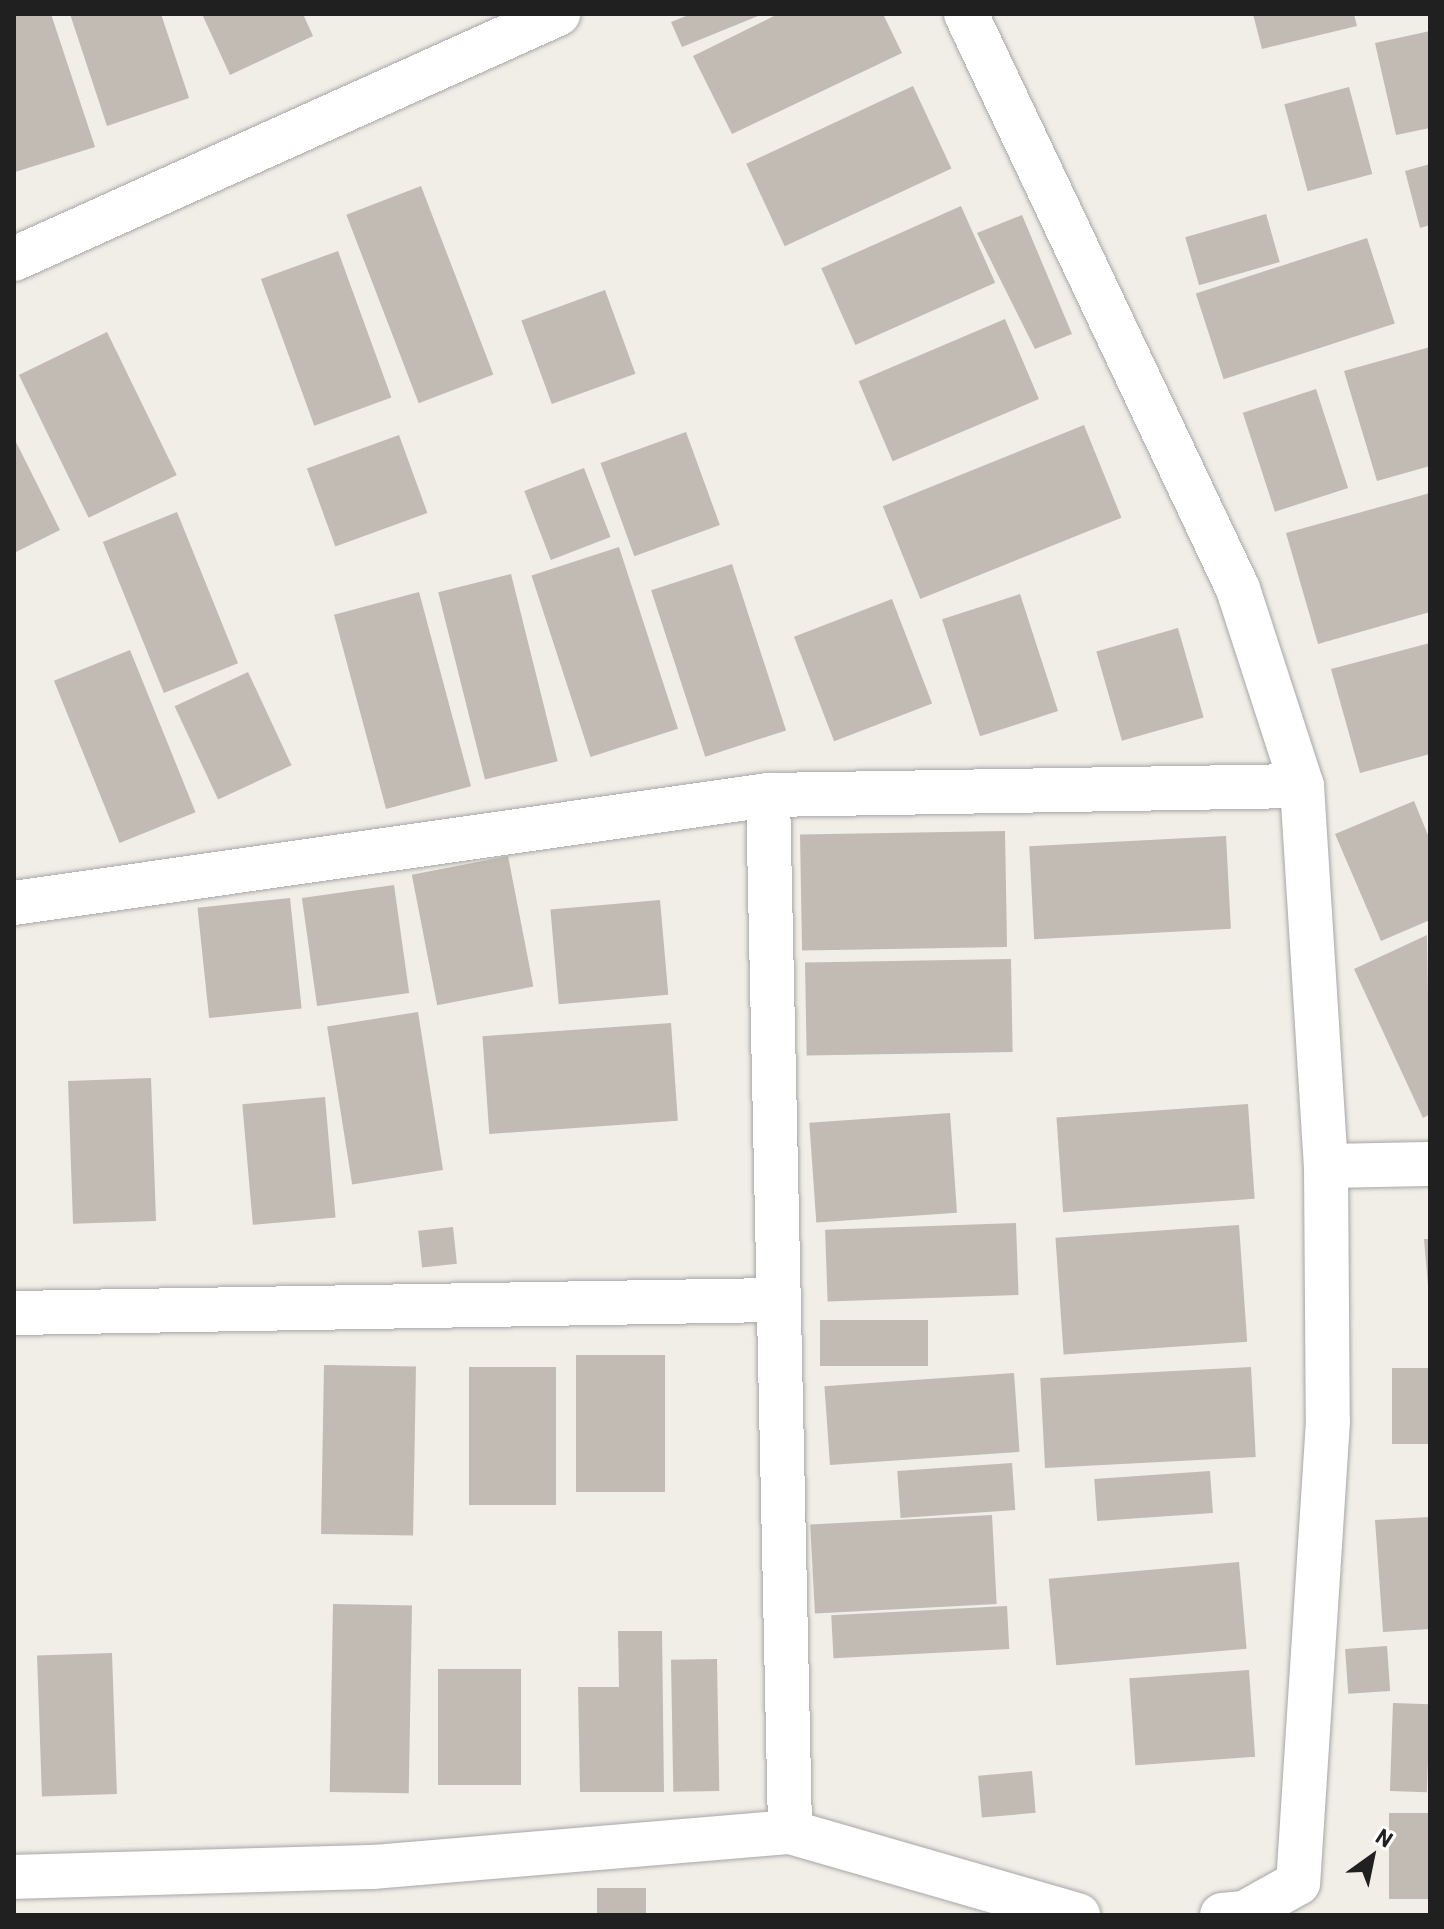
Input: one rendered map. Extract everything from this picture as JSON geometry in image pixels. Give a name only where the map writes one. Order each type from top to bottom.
[{"type":"street","points":[[14,259],[558,14]]},
{"type":"street","points":[[966,14],[1238,589],[1302,786],[1326,1166],[1328,1421],[1298,1883],[1244,1913],[1222,1915]]},
{"type":"street","points":[[14,903],[768,795],[1302,786]]},
{"type":"street","points":[[768,795],[773,1300],[790,1832]]},
{"type":"street","points":[[1326,1166],[1430,1164]]},
{"type":"street","points":[[14,1313],[773,1300]]},
{"type":"street","points":[[14,1877],[373,1867],[790,1832],[1078,1915]]},
{"type":"building","points":[[14,14],[51,14],[95,147],[15,172]]},
{"type":"building","points":[[70,14],[161,14],[189,98],[107,126]]},
{"type":"building","points":[[202,14],[303,14],[313,36],[230,75]]},
{"type":"building","points":[[691,14],[763,14],[682,47],[671,22]]},
{"type":"building","points":[[778,14],[883,14],[902,53],[732,134],[693,56]]},
{"type":"building","points":[[1253,14],[1354,14],[1357,26],[1262,49]]},
{"type":"building","points":[[1430,31],[1430,128],[1396,135],[1375,43]]},
{"type":"building","points":[[913,86],[951,168],[785,246],[746,164]]},
{"type":"building","points":[[1349,87],[1372,174],[1308,191],[1284,104]]},
{"type":"building","points":[[1430,164],[1430,225],[1420,228],[1405,171]]},
{"type":"building","points":[[421,186],[493,375],[419,403],[346,215]]},
{"type":"building","points":[[961,206],[995,283],[855,345],[821,268]]},
{"type":"building","points":[[1266,214],[1280,262],[1199,285],[1185,237]]},
{"type":"building","points":[[1022,215],[1072,334],[1035,349],[977,233]]},
{"type":"building","points":[[1367,238],[1395,324],[1224,379],[1196,294]]},
{"type":"building","points":[[338,251],[391,398],[314,426],[261,279]]},
{"type":"building","points":[[605,290],[635,374],[552,404],[521,320]]},
{"type":"building","points":[[1005,319],[1039,399],[893,461],[859,381]]},
{"type":"building","points":[[107,332],[177,475],[89,518],[19,375]]},
{"type":"building","points":[[1430,347],[1430,466],[1377,481],[1344,371]]},
{"type":"building","points":[[1316,389],[1348,488],[1275,512],[1243,413]]},
{"type":"building","points":[[1084,425],[1121,518],[920,599],[883,506]]},
{"type":"building","points":[[686,432],[720,525],[634,556],[600,463]]},
{"type":"building","points":[[399,435],[427,513],[335,547],[307,469]]},
{"type":"building","points":[[14,438],[60,530],[14,553]]},
{"type":"building","points":[[584,468],[611,537],[551,560],[524,491]]},
{"type":"building","points":[[1430,493],[1430,612],[1318,644],[1286,533]]},
{"type":"building","points":[[177,512],[238,663],[164,693],[103,542]]},
{"type":"building","points":[[619,547],[678,729],[591,757],[532,575]]},
{"type":"building","points":[[732,564],[786,730],[705,757],[651,590]]},
{"type":"building","points":[[511,574],[558,761],[485,779],[438,592]]},
{"type":"building","points":[[419,592],[471,786],[386,809],[334,615]]},
{"type":"building","points":[[1020,594],[1058,711],[980,736],[942,619]]},
{"type":"building","points":[[892,599],[932,704],[834,741],[794,637]]},
{"type":"building","points":[[1178,628],[1204,717],[1122,741],[1096,651]]},
{"type":"building","points":[[1430,643],[1430,754],[1360,773],[1331,669]]},
{"type":"building","points":[[130,650],[196,812],[120,843],[54,681]]},
{"type":"building","points":[[248,672],[292,765],[218,800],[175,706]]},
{"type":"building","points":[[1414,801],[1430,840],[1430,920],[1381,941],[1335,834]]},
{"type":"building","points":[[1005,831],[1007,947],[802,951],[800,835]]},
{"type":"building","points":[[1226,836],[1231,929],[1034,939],[1029,846]]},
{"type":"building","points":[[508,856],[533,987],[437,1005],[412,875]]},
{"type":"building","points":[[394,885],[409,993],[317,1006],[302,898]]},
{"type":"building","points":[[290,898],[302,1008],[209,1018],[198,908]]},
{"type":"building","points":[[660,900],[668,995],[559,1004],[550,910]]},
{"type":"building","points":[[1427,935],[1430,1114],[1423,1118],[1354,969]]},
{"type":"building","points":[[1011,959],[1013,1052],[807,1056],[805,963]]},
{"type":"building","points":[[418,1012],[443,1170],[352,1184],[327,1026]]},
{"type":"building","points":[[671,1023],[678,1121],[489,1134],[482,1036]]},
{"type":"building","points":[[151,1078],[156,1221],[73,1224],[68,1081]]},
{"type":"building","points":[[325,1097],[336,1218],[253,1225],[242,1104]]},
{"type":"building","points":[[1248,1104],[1255,1199],[1063,1212],[1056,1117]]},
{"type":"building","points":[[950,1113],[957,1213],[816,1223],[809,1123]]},
{"type":"building","points":[[1016,1223],[1019,1295],[828,1302],[825,1230]]},
{"type":"building","points":[[1239,1225],[1247,1342],[1064,1355],[1055,1238]]},
{"type":"building","points":[[453,1227],[457,1264],[422,1267],[418,1231]]},
{"type":"building","points":[[1424,1239],[1430,1239],[1430,1285],[1428,1285]]},
{"type":"building","points":[[820,1320],[928,1320],[928,1366],[820,1366]]},
{"type":"building","points":[[576,1355],[665,1355],[665,1492],[576,1492]]},
{"type":"building","points":[[324,1365],[416,1367],[413,1536],[321,1534]]},
{"type":"building","points":[[469,1367],[556,1367],[556,1505],[469,1505]]},
{"type":"building","points":[[1251,1367],[1256,1457],[1045,1468],[1040,1378]]},
{"type":"building","points":[[1392,1368],[1430,1368],[1430,1444],[1392,1444]]},
{"type":"building","points":[[1014,1373],[1020,1452],[830,1465],[824,1386]]},
{"type":"building","points":[[1012,1463],[1015,1510],[901,1518],[897,1471]]},
{"type":"building","points":[[1210,1471],[1213,1513],[1097,1521],[1094,1479]]},
{"type":"building","points":[[992,1515],[997,1604],[815,1613],[810,1525]]},
{"type":"building","points":[[1430,1517],[1430,1629],[1383,1632],[1375,1520]]},
{"type":"building","points":[[1239,1562],[1247,1649],[1056,1665],[1049,1579]]},
{"type":"building","points":[[333,1604],[412,1605],[409,1793],[330,1792]]},
{"type":"building","points":[[1007,1606],[1009,1649],[833,1658],[831,1615]]},
{"type":"building","points":[[618,1631],[662,1631],[664,1792],[580,1792],[578,1687],[619,1687]]},
{"type":"building","points":[[1387,1646],[1390,1691],[1348,1694],[1345,1649]]},
{"type":"building","points":[[112,1653],[117,1794],[42,1797],[37,1656]]},
{"type":"building","points":[[717,1659],[719,1791],[673,1792],[671,1660]]},
{"type":"building","points":[[438,1669],[521,1669],[521,1785],[438,1785]]},
{"type":"building","points":[[1249,1670],[1255,1757],[1135,1765],[1129,1678]]},
{"type":"building","points":[[1393,1703],[1430,1704],[1427,1792],[1390,1791]]},
{"type":"building","points":[[1032,1771],[1036,1813],[982,1818],[978,1776]]},
{"type":"building","points":[[1389,1813],[1430,1813],[1430,1899],[1389,1899]]},
{"type":"building","points":[[597,1888],[646,1888],[646,1915],[597,1915]]}]
